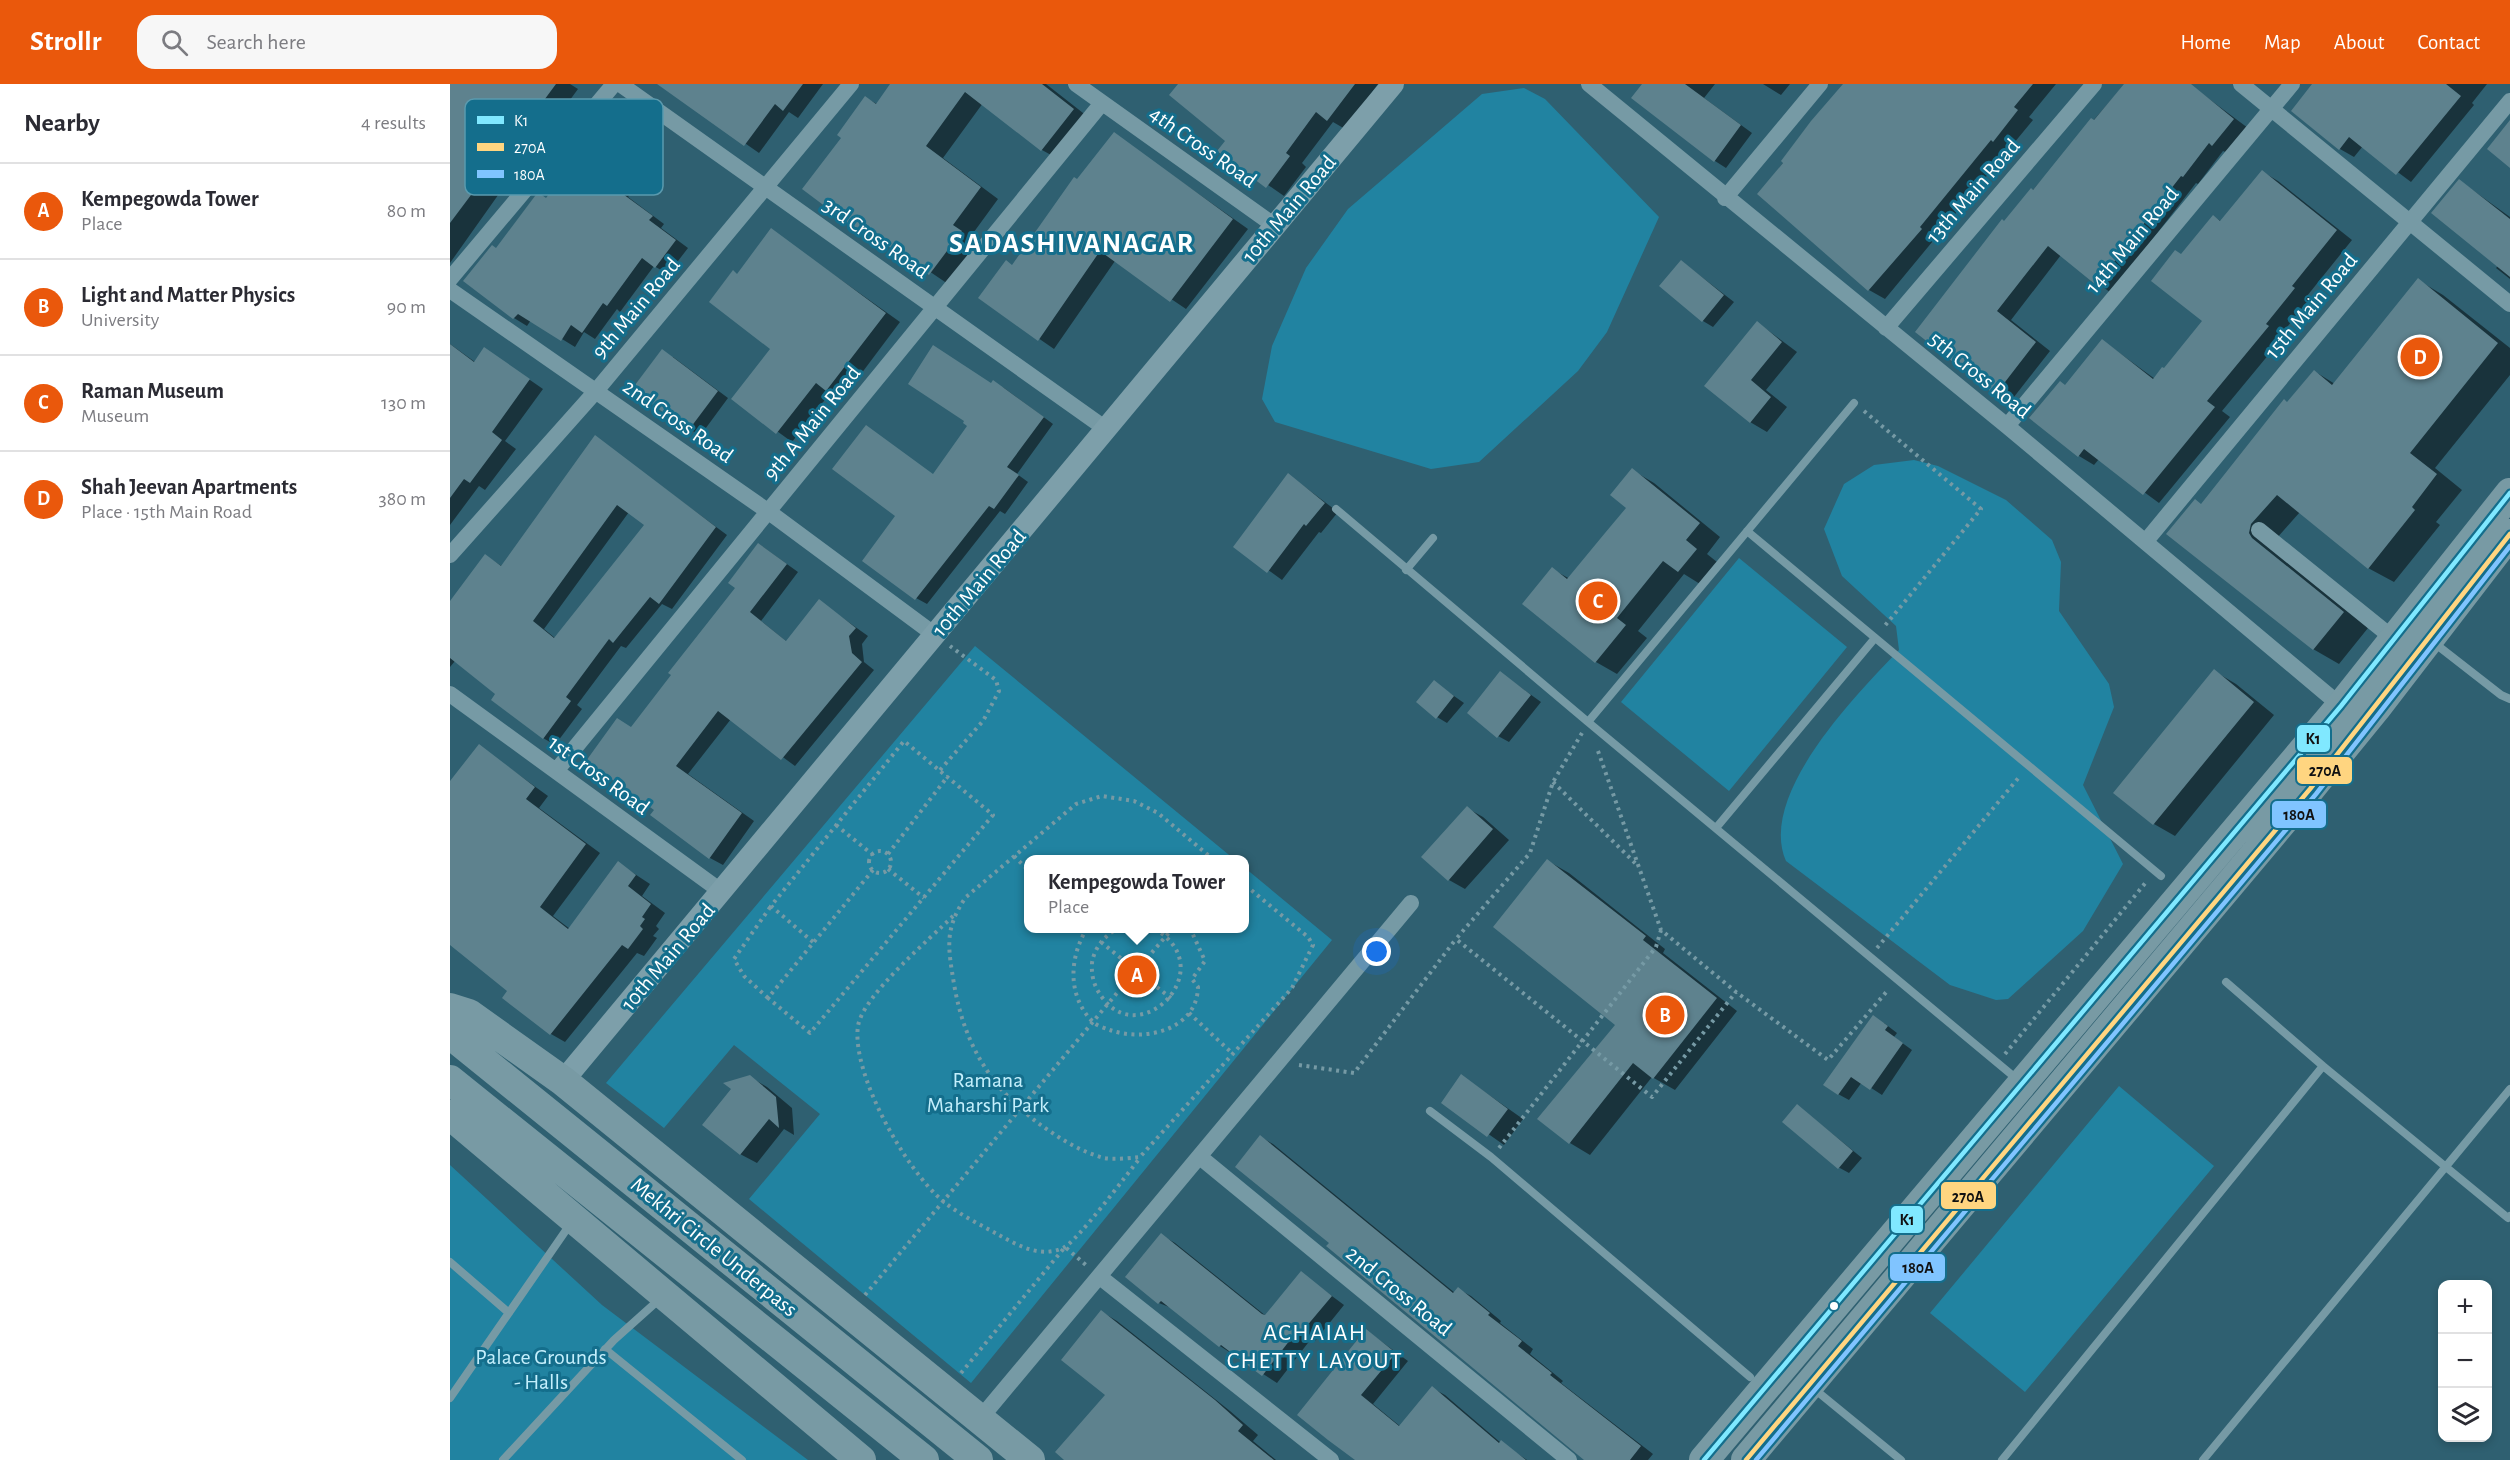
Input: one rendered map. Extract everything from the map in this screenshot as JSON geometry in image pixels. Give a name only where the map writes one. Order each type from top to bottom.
[{"type":"highway","points":[[1704,1460],[2341,706],[2510,492]]},
{"type":"highway","points":[[1746,1460],[2318,780],[2510,534]]},
{"type":"highway","points":[[450,1008],[469,1014],[563,1081],[1030,1460]]},
{"type":"highway","name":"Mekhri Circle Underpass","points":[[450,1034],[978,1460]]},
{"type":"highway","name":"Mekhri Circle Underpass","points":[[450,1080],[924,1460]]},
{"type":"highway","points":[[450,1115],[861,1460]]},
{"type":"street","points":[[601,99],[614,84]]},
{"type":"street","name":"3rd Cross Road","points":[[620,84],[641,99]]},
{"type":"street","name":"9th Main Road","points":[[450,555],[596,391],[851,84]]},
{"type":"street","name":"4th Cross Road","points":[[1076,84],[1275,226]]},
{"type":"street","name":"10th Main Road","points":[[563,1081],[1393,84]]},
{"type":"street","points":[[1725,198],[1820,84]]},
{"type":"street","name":"13th Main Road","points":[[1886,327],[2094,84]]},
{"type":"street","points":[[2241,84],[2510,304]]},
{"type":"street","name":"14th Main Road","points":[[2007,426],[2292,84]]},
{"type":"street","name":"5th Cross Road","points":[[1598,87],[1725,198],[2007,426],[2341,706]]},
{"type":"street","name":"15th Main Road","points":[[2146,541],[2510,101]]},
{"type":"street","name":"9th A Main Road","points":[[556,771],[1102,103]]},
{"type":"street","name":"3rd Cross Road","points":[[663,115],[1107,429]]},
{"type":"street","points":[[450,279],[521,195]]},
{"type":"street","name":"2nd Cross Road","points":[[450,290],[769,512],[935,635]]},
{"type":"street","points":[[2259,530],[2394,639]]},
{"type":"street","name":"1st Cross Road","points":[[450,694],[722,892]]},
{"type":"street","points":[[979,1420],[1410,903]]},
{"type":"street","name":"2nd Cross Road","points":[[1200,1157],[1569,1460]]},
{"type":"street","points":[[1100,1277],[1331,1460]]},
{"type":"lane","points":[[1588,722],[1854,403]]},
{"type":"lane","points":[[1336,509],[1406,570],[2023,1084]]},
{"type":"lane","points":[[1747,531],[2158,874]]},
{"type":"lane","points":[[1406,570],[1433,538]]},
{"type":"lane","points":[[1716,828],[1875,638]]},
{"type":"lane","points":[[2429,639],[2501,695],[2510,699]]},
{"type":"lane","points":[[2226,982],[2323,1066],[2509,1218]]},
{"type":"lane","points":[[2002,1460],[2323,1066]]},
{"type":"lane","points":[[2203,1460],[2510,1089]]},
{"type":"lane","points":[[1430,1111],[1491,1157],[1750,1377]]},
{"type":"lane","points":[[450,1398],[573,1220]]},
{"type":"lane","points":[[450,1262],[509,1312]]},
{"type":"lane","points":[[503,1460],[605,1349],[663,1296]]},
{"type":"lane","points":[[605,1349],[742,1460]]},
{"type":"lane","points":[[1810,1385],[1900,1460]]},
{"type":"path","points":[[1854,403],[1981,509],[1875,638]]},
{"type":"path","points":[[935,635],[996,680],[999,691],[983,721],[940,770]]},
{"type":"path","points":[[1278,1062],[1354,1073],[1456,939],[1530,853],[1554,782],[1588,722]]},
{"type":"path","points":[[1588,722],[1661,930],[1736,992],[1828,1060],[1897,979]]},
{"type":"path","points":[[904,741],[940,770],[993,815],[810,1033],[744,976],[734,959],[771,906],[904,741]]},
{"type":"path","points":[[1870,957],[2028,766]]},
{"type":"path","points":[[888,854],[948,776]]},
{"type":"path","points":[[1554,782],[1638,865]]},
{"type":"path","points":[[1065,1247],[1042,1252],[1021,1246],[944,1202],[925,1181],[882,1119],[859,1056],[858,1024],[878,990],[952,916],[966,897],[1076,804],[1102,796],[1134,801],[1158,813],[1209,855]]},
{"type":"path","points":[[837,825],[873,855]]},
{"type":"path","points":[[880,851],[888,854],[891,861],[888,869],[881,873],[873,870],[870,862],[873,855],[880,851]]},
{"type":"path","points":[[1014,856],[1024,866]]},
{"type":"path","points":[[888,869],[924,898]]},
{"type":"path","points":[[768,998],[873,870]]},
{"type":"path","points":[[1997,1063],[2158,874]]},
{"type":"path","points":[[945,1392],[1140,1157],[1292,988],[1313,945],[1308,937],[1249,888]]},
{"type":"path","points":[[771,906],[813,942]]},
{"type":"path","points":[[952,916],[948,948],[957,1005],[974,1051],[994,1082],[1020,1111],[1071,1145],[1105,1158],[1140,1157]]},
{"type":"path","points":[[1491,1157],[1585,1041],[1656,947],[1661,930]]},
{"type":"path","points":[[1084,933],[1077,946],[1072,965],[1074,985],[1081,1004],[1094,1023],[1125,1035],[1143,1036],[1160,1033],[1176,1024],[1189,1013],[1198,999],[1198,987],[1192,979],[1205,961],[1192,933]]},
{"type":"path","points":[[1113,933],[1101,942],[1093,958],[1092,975],[1097,992],[1108,1005],[1124,1013],[1141,1014],[1157,1009],[1171,998],[1179,983],[1181,965],[1176,949],[1162,933]]},
{"type":"path","points":[[1142,964],[1167,933]]},
{"type":"path","points":[[1456,939],[1652,1096],[1736,992]]},
{"type":"path","points":[[1101,942],[1128,964]]},
{"type":"path","points":[[1134,958],[1151,972],[1137,988],[1120,974],[1128,964],[1134,958]]},
{"type":"path","points":[[1145,978],[1171,998]]},
{"type":"path","points":[[849,1314],[1127,981]]},
{"type":"path","points":[[1189,1013],[1233,1054]]},
{"type":"path","points":[[1065,1247],[1100,1277]]},
{"type":"green space","points":[[1524,88],[1545,99],[1659,217],[1607,332],[1578,371],[1479,462],[1431,469],[1275,422],[1262,399],[1272,346],[1306,268],[1348,209],[1482,94]]},
{"type":"green space","points":[[1914,460],[1938,466],[2006,500],[2052,540],[2061,562],[2059,611],[2109,684],[2114,707],[2083,785],[2123,864],[2083,931],[2008,999],[1996,1000],[1950,985],[1786,861],[1781,835],[1786,806],[1798,777],[1816,747],[1860,692],[1899,650],[1896,626],[1842,576],[1824,529],[1844,484],[1874,465]]},
{"type":"green space","points":[[1739,558],[1847,647],[1729,791],[1621,702]]},
{"type":"green space","name":"Ramana Maharshi Park","points":[[975,646],[1229,855],[1024,855],[1024,933],[1249,933],[1249,871],[1332,940],[971,1383],[749,1199],[820,1114],[734,1045],[664,1128],[606,1083]]},
{"type":"green space","points":[[2119,1086],[2214,1166],[2025,1392],[1930,1313]]},
{"type":"green space","name":"Palace Grounds - Halls","points":[[450,1165],[602,1305],[808,1460],[450,1460]]},
{"type":"building","points":[[450,84],[556,84],[545,99],[465,99],[465,195],[471,195],[450,223]]},
{"type":"building","points":[[657,84],[803,84],[783,111],[775,104],[744,146]]},
{"type":"building","points":[[890,84],[1042,84],[1074,109],[1041,151],[965,92],[926,146],[981,187],[953,225],[962,231],[929,275],[861,227],[858,231],[802,189],[841,138],[837,135],[865,96],[876,104]]},
{"type":"building","points":[[1178,84],[1355,84],[1327,121],[1316,112],[1286,153],[1290,156],[1266,188],[1217,151],[1225,141],[1169,95]]},
{"type":"building","points":[[1642,84],[1685,84],[1741,125],[1714,162],[1631,98]]},
{"type":"building","points":[[1843,84],[2033,84],[2014,107],[2018,110],[1993,142],[1991,140],[1920,227],[1922,229],[1868,291],[1757,194],[1783,163],[1781,161],[1811,121]]},
{"type":"building","points":[[2124,84],[2191,84],[2234,119],[2212,146],[2209,143],[2183,177],[2181,176],[2096,285],[2048,246],[1997,311],[2036,342],[1995,395],[1915,332],[2002,219],[2004,221],[2031,188],[2033,190],[2091,118],[2094,120]]},
{"type":"building","points":[[2312,84],[2446,84],[2461,96],[2396,175],[2349,137],[2339,150],[2291,111]]},
{"type":"building","points":[[2510,120],[2510,168],[2487,149]]},
{"type":"building","points":[[1114,132],[1233,219],[1170,302],[1100,251],[1038,341],[978,298],[1006,260],[1012,265],[1074,177],[1077,179]]},
{"type":"building","points":[[2262,170],[2337,230],[2292,286],[2295,288],[2266,324],[2269,326],[2207,401],[2215,407],[2143,495],[2084,449],[2078,457],[2029,418],[2060,381],[2065,385],[2102,339],[2153,379],[2162,367],[2164,368],[2202,321],[2151,281],[2175,250],[2181,254],[2213,215],[2220,221]]},
{"type":"building","points":[[2459,179],[2510,219],[2510,277],[2431,213]]},
{"type":"building","points":[[536,195],[546,198],[548,195],[624,195],[653,216],[649,220],[676,240],[655,268],[642,258],[607,306],[603,303],[582,333],[571,325],[561,341],[518,314],[513,319],[463,281],[492,245],[496,248]]},
{"type":"building","points":[[771,228],[886,313],[826,391],[816,383],[776,434],[731,399],[770,349],[709,302],[733,270],[737,274]]},
{"type":"building","points":[[1681,260],[1724,295],[1702,322],[1659,286]]},
{"type":"building","points":[[2418,278],[2498,343],[2410,453],[2437,474],[2412,507],[2415,510],[2368,569],[2277,495],[2251,524],[2249,533],[2252,538],[2344,612],[2313,650],[2166,534],[2195,499],[2201,504],[2284,399],[2287,402],[2314,370],[2332,385]]},
{"type":"building","points":[[1757,321],[1782,342],[1751,380],[1771,397],[1750,423],[1704,386]]},
{"type":"building","points":[[450,344],[474,362],[484,347],[530,379],[492,432],[502,440],[470,483],[464,479],[450,498]]},
{"type":"building","points":[[933,345],[991,383],[993,380],[1044,417],[1007,467],[1019,475],[994,509],[989,506],[915,600],[862,561],[895,516],[832,469],[866,425],[933,474],[967,426],[963,423],[964,421],[908,384]]},
{"type":"building","points":[[662,349],[718,391],[688,431],[632,389]]},
{"type":"building","points":[[595,435],[716,527],[659,604],[650,597],[613,643],[609,639],[566,697],[571,701],[543,739],[491,700],[495,694],[450,658],[450,601],[485,554],[501,566]],"holes":[[[617,505],[644,525],[554,638],[533,621]]]},
{"type":"building","points":[[1632,468],[1700,523],[1686,540],[1697,549],[1678,572],[1663,561],[1617,618],[1626,625],[1595,663],[1522,604],[1552,567],[1567,579],[1626,508],[1610,495]]},
{"type":"building","points":[[1288,473],[1325,503],[1306,526],[1304,524],[1267,573],[1233,547]]},
{"type":"building","points":[[758,543],[787,564],[750,612],[786,641],[819,599],[856,628],[849,636],[852,653],[862,662],[781,760],[718,711],[676,766],[742,813],[709,859],[650,815],[654,810],[586,761],[617,718],[631,727],[671,675],[668,673],[735,588],[728,583]]},
{"type":"building","points":[[2214,669],[2254,702],[2153,825],[2113,793]]},
{"type":"building","points":[[1500,671],[1531,695],[1497,738],[1467,713]]},
{"type":"building","points":[[1434,680],[1454,696],[1436,719],[1416,702]]},
{"type":"building","points":[[479,744],[535,787],[526,799],[586,844],[540,907],[568,929],[618,861],[636,875],[628,886],[651,904],[642,917],[645,919],[640,926],[643,929],[628,949],[622,945],[550,1035],[502,998],[507,991],[450,945],[450,781]]},
{"type":"building","points":[[1467,806],[1493,829],[1448,881],[1421,857]]},
{"type":"building","points":[[1547,859],[1646,936],[1643,940],[1717,998],[1653,1079],[1633,1063],[1569,1144],[1537,1119],[1615,1025],[1493,927]]},
{"type":"building","points":[[1873,1015],[1888,1026],[1885,1030],[1903,1043],[1870,1090],[1851,1077],[1838,1095],[1823,1085]]},
{"type":"building","points":[[1461,1074],[1508,1109],[1487,1137],[1441,1103]]},
{"type":"building","points":[[750,1075],[776,1097],[779,1128],[769,1119],[740,1155],[702,1125],[731,1089],[723,1083]]},
{"type":"building","points":[[1797,1104],[1853,1151],[1838,1169],[1782,1122]]},
{"type":"building","points":[[1260,1135],[1453,1293],[1458,1287],[1490,1313],[1488,1315],[1522,1341],[1518,1346],[1552,1373],[1550,1375],[1641,1446],[1630,1460],[1584,1460],[1326,1246],[1329,1243],[1235,1167]]},
{"type":"building","points":[[1161,1233],[1262,1314],[1265,1315],[1301,1271],[1332,1296],[1300,1334],[1297,1331],[1262,1376],[1221,1345],[1219,1347],[1161,1301],[1158,1304],[1125,1277]]},
{"type":"building","points":[[1101,1310],[1215,1400],[1243,1425],[1238,1431],[1274,1460],[1064,1460],[1055,1452],[1105,1395],[1061,1360]]},
{"type":"building","points":[[1366,1329],[1396,1353],[1361,1395],[1399,1426],[1432,1386],[1499,1443],[1501,1440],[1526,1460],[1355,1460],[1297,1415]]},
{"type":"transit line","name":"K1","points":[[1704,1460],[2341,706],[2510,493]]},
{"type":"transit line","name":"270A","points":[[1746,1460],[2310,789],[2510,534]]},
{"type":"transit line","name":"180A","points":[[1756,1460],[2316,794],[2510,546]]},
{"type":"place","name":"Shah Jeevan Apartments","points":[[2420,357]]},
{"type":"place","name":"Raman Museum","points":[[1598,601]]},
{"type":"place","name":"Kempegowda Tower","points":[[1137,975]]},
{"type":"place","name":"Light and Matter Physics","points":[[1665,1015]]},
{"type":"district","name":"SADASHIVANAGAR","points":[[1072,244]]},
{"type":"district","name":"ACHAIAH CHETTY LAYOUT","points":[[1315,1347]]}]
